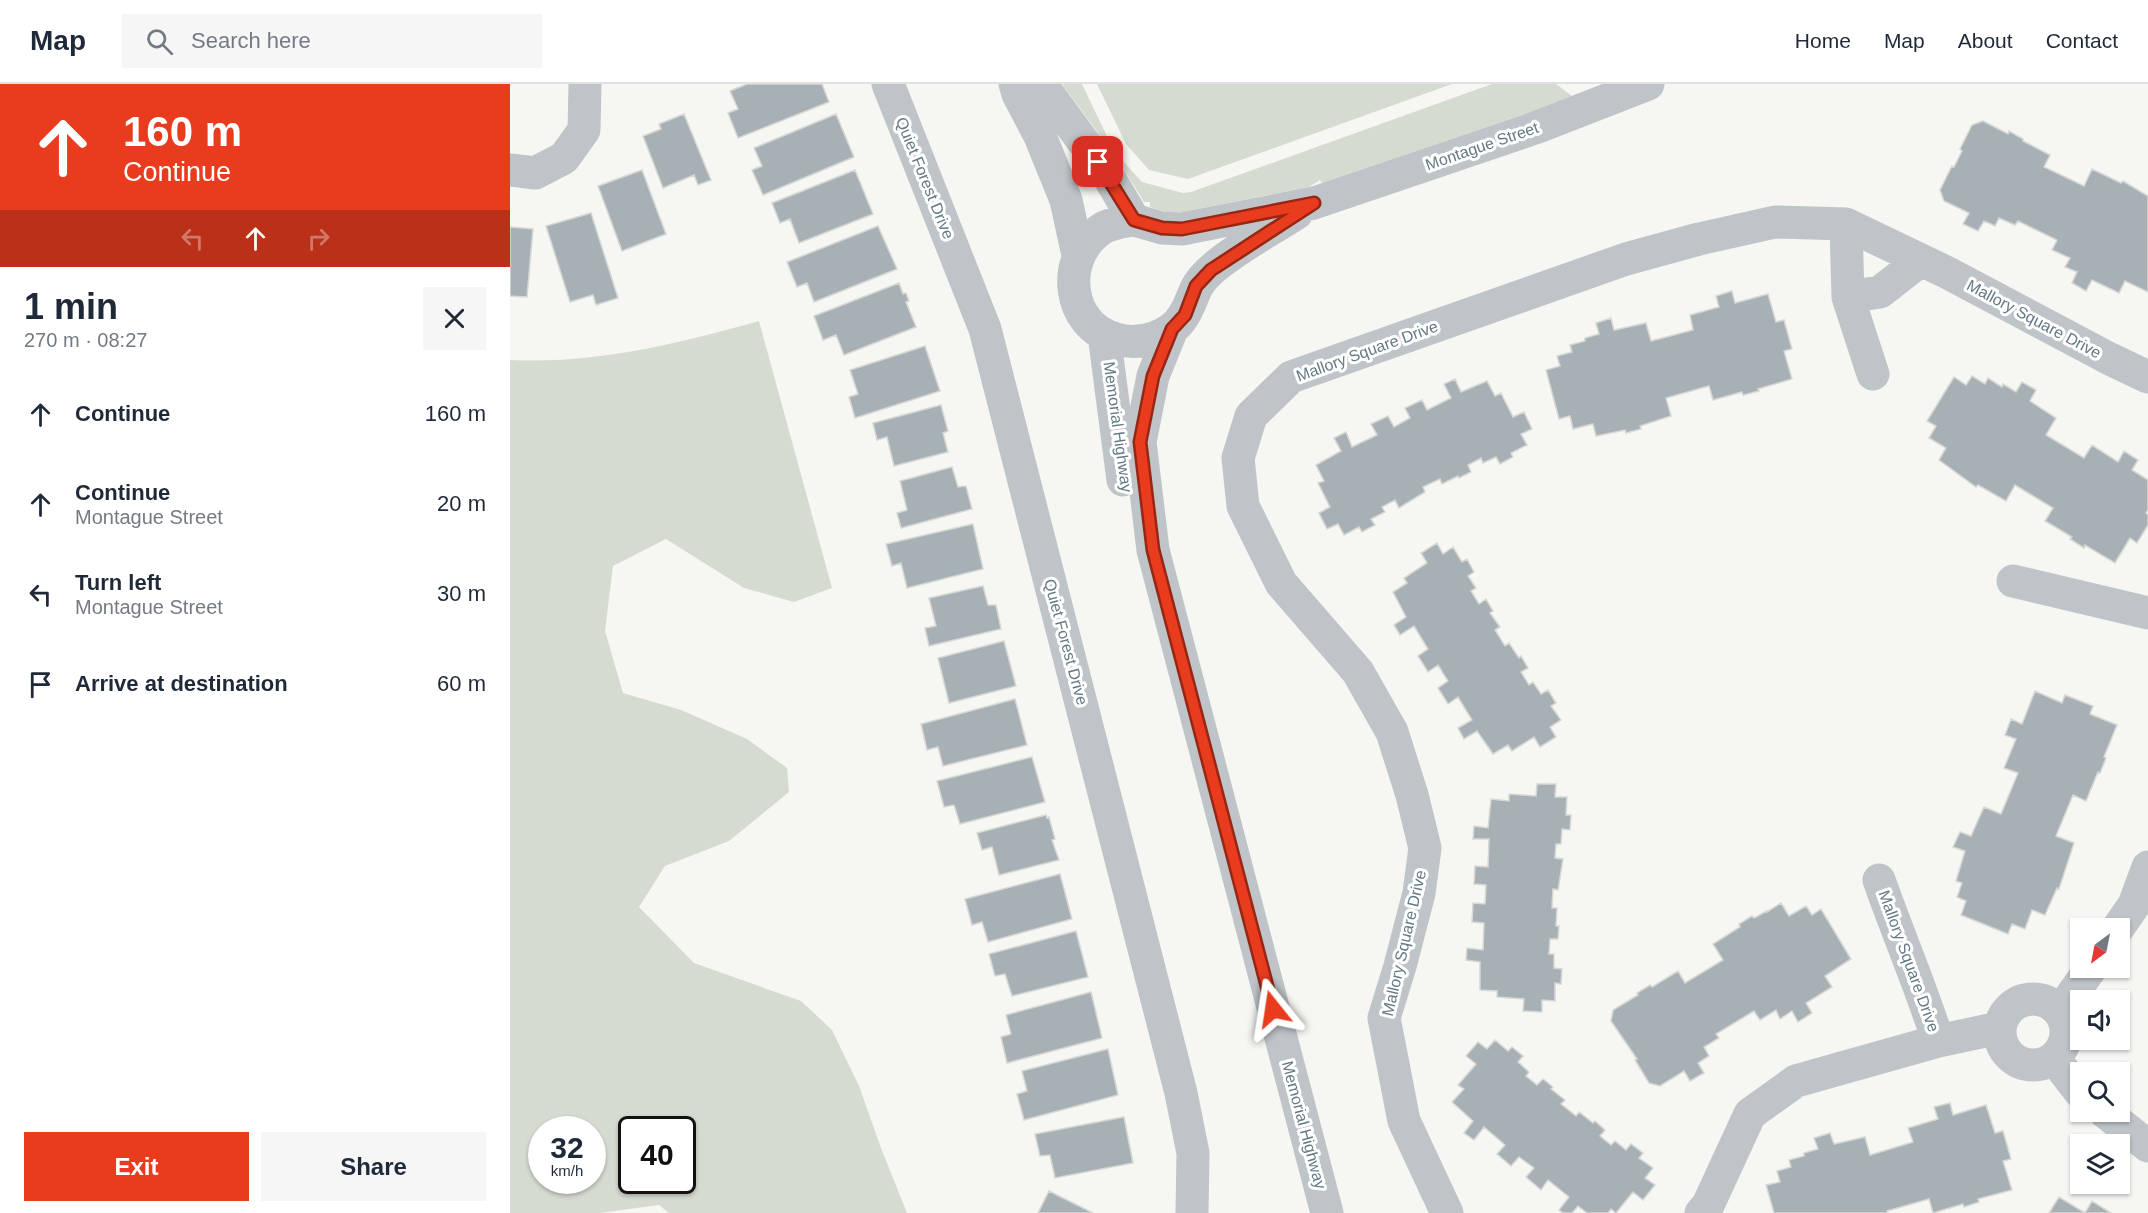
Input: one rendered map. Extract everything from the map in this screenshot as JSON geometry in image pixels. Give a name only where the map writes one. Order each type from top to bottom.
[{"type":"street","points":[[510,170],[535,173],[564,158],[584,130],[585,84]]},
{"type":"street","name":"Quiet Forest Drive","points":[[888,84],[986,329],[1181,1093],[1192,1152],[1192,1213]]},
{"type":"street","points":[[1015,84],[1040,136],[1066,200],[1078,255]]},
{"type":"street","points":[[1038,84],[1049,95],[1107,174],[1134,220],[1117,222],[1101,229],[1078,255],[1072,275],[1074,295],[1082,314],[1096,329],[1114,339],[1134,342],[1154,338],[1172,329]]},
{"type":"street","name":"Montague Street","points":[[1134,220],[1162,228],[1182,229],[1314,203],[1535,128],[1602,93],[1648,84]]},
{"type":"street","name":"Montague Street","points":[[1211,270],[1314,203]]},
{"type":"street","name":"Mallory Square Drive","points":[[1447,1213],[1404,1121],[1384,1017],[1419,893],[1425,849],[1423,838],[1392,732],[1358,672],[1281,584],[1243,506],[1238,458],[1251,417],[1291,377],[1626,260],[1699,238],[1775,222],[1846,224],[2148,377]]},
{"type":"street","points":[[1846,224],[1848,297],[1873,374]]},
{"type":"street","points":[[1848,297],[1880,292],[1921,260]]},
{"type":"street","name":"Memorial Highway","points":[[1211,270],[1196,286],[1185,315],[1172,329],[1153,376],[1140,442],[1153,550],[1327,1213]]},
{"type":"street","name":"Memorial Highway","points":[[1104,333],[1124,490],[1153,550]]},
{"type":"street","points":[[2013,580],[2148,613]]},
{"type":"street","points":[[2125,918],[2134,905],[2148,867]]},
{"type":"street","name":"Mallory Square Drive","points":[[1879,880],[1898,934],[1923,991],[1938,1041]]},
{"type":"street","points":[[2060,1012],[2084,978]]},
{"type":"street","points":[[2030,998],[2041,999],[2052,1004],[2060,1012],[2067,1031],[2061,1050],[2054,1058],[2044,1064],[2033,1066],[2022,1064],[2004,1050],[1999,1028],[2002,1017],[2019,1001],[2030,998]]},
{"type":"street","name":"Mallory Square Drive","points":[[1701,1213],[1708,1205],[1750,1114],[1796,1082],[1938,1041],[1999,1028]]},
{"type":"street","points":[[2054,1058],[2070,1079]]},
{"type":"street","points":[[2118,1122],[2148,1146]]},
{"type":"shaded area","points":[[1062,84],[1082,84],[1114,151],[1142,182],[1183,193],[1492,84],[1556,84],[1572,96],[1322,183],[1320,180],[1309,187],[1183,212],[1166,212],[1150,207],[1150,202],[1144,202],[1120,163]]},
{"type":"shaded area","points":[[1097,84],[1452,84],[1188,179],[1149,170],[1126,144]]},
{"type":"shaded area","points":[[759,321],[832,588],[794,602],[744,588],[666,539],[613,566],[605,631],[623,693],[681,710],[747,739],[787,768],[789,792],[729,841],[665,866],[639,907],[694,963],[801,1001],[832,1030],[859,1086],[907,1213],[669,1213],[659,1205],[600,1213],[510,1213],[510,360],[574,359],[667,345]]},
{"type":"building","points":[[747,84],[822,84],[829,102],[738,138],[728,113],[738,109],[730,91]]},
{"type":"building","points":[[684,114],[711,180],[698,185],[694,175],[663,188],[643,136],[661,129],[659,124]]},
{"type":"building","points":[[836,114],[854,157],[763,195],[752,170],[762,166],[754,148]]},
{"type":"building","points":[[1983,121],[2008,134],[2009,131],[2050,155],[2044,167],[2084,186],[2092,169],[2121,183],[2123,181],[2148,196],[2148,292],[2125,281],[2119,293],[2092,280],[2086,291],[2072,283],[2077,272],[2065,267],[2070,258],[2052,250],[2057,240],[2018,221],[2015,225],[1999,218],[1995,226],[1984,221],[1978,231],[1963,224],[1969,213],[1944,201],[1940,190],[1962,151],[1960,149],[1972,125]]},
{"type":"building","points":[[642,170],[666,234],[622,251],[598,186]]},
{"type":"building","points":[[855,170],[873,214],[799,243],[790,219],[780,223],[772,203]]},
{"type":"building","points":[[591,213],[618,298],[596,305],[593,295],[570,302],[546,226]]},
{"type":"building","points":[[878,226],[897,269],[814,302],[807,283],[797,287],[787,262]]},
{"type":"building","points":[[510,227],[533,229],[527,297],[510,296]]},
{"type":"building","points":[[899,283],[903,294],[906,293],[909,301],[906,302],[916,327],[844,355],[836,335],[823,340],[814,316]]},
{"type":"building","points":[[1732,291],[1735,303],[1768,294],[1776,322],[1784,320],[1792,349],[1784,351],[1792,379],[1758,389],[1759,391],[1743,395],[1742,392],[1713,400],[1709,386],[1666,398],[1671,416],[1626,433],[1625,430],[1596,436],[1593,424],[1573,429],[1570,416],[1559,419],[1546,370],[1560,366],[1557,356],[1572,352],[1570,345],[1599,334],[1596,323],[1611,318],[1614,330],[1646,323],[1651,341],[1693,330],[1690,315],[1719,307],[1716,296]]},
{"type":"building","points":[[925,346],[940,391],[855,418],[849,397],[858,394],[850,370]]},
{"type":"building","points":[[1972,376],[1985,384],[1988,378],[2016,392],[2022,382],[2036,390],[2030,401],[2056,418],[2046,435],[2084,458],[2092,445],[2118,462],[2124,451],[2138,460],[2132,470],[2148,480],[2148,510],[2146,513],[2148,525],[2137,543],[2130,538],[2115,563],[2085,545],[2084,548],[2070,539],[2072,537],[2045,521],[2053,508],[2015,485],[2006,501],[1978,485],[1976,487],[1939,460],[1946,448],[1929,438],[1936,426],[1927,421],[1954,377],[1966,385]]},
{"type":"building","points":[[1455,379],[1461,392],[1487,381],[1495,396],[1501,393],[1513,417],[1524,412],[1532,429],[1521,434],[1527,445],[1511,453],[1513,457],[1500,464],[1496,457],[1483,463],[1481,458],[1468,465],[1471,472],[1442,484],[1440,479],[1423,487],[1425,492],[1399,508],[1395,500],[1382,507],[1385,512],[1371,519],[1375,525],[1362,532],[1359,527],[1344,535],[1338,524],[1327,529],[1319,513],[1330,507],[1318,483],[1324,481],[1316,465],[1341,451],[1334,438],[1346,432],[1352,447],[1377,435],[1371,424],[1388,416],[1394,427],[1410,418],[1405,408],[1422,400],[1427,410],[1451,398],[1444,384]]},
{"type":"building","points":[[941,405],[948,431],[943,433],[948,452],[894,466],[887,437],[877,440],[873,423]]},
{"type":"building","points":[[952,467],[958,487],[966,486],[972,509],[901,528],[897,513],[907,510],[900,481]]},
{"type":"building","points":[[973,524],[983,569],[907,588],[901,563],[892,566],[886,544]]},
{"type":"building","points":[[1437,543],[1443,554],[1453,547],[1462,562],[1467,559],[1474,572],[1468,576],[1476,588],[1471,591],[1479,604],[1486,599],[1493,611],[1490,613],[1500,627],[1495,630],[1505,646],[1509,643],[1519,658],[1521,656],[1528,668],[1521,672],[1529,685],[1533,682],[1541,694],[1548,690],[1556,703],[1551,706],[1561,720],[1550,727],[1556,737],[1540,747],[1534,737],[1512,751],[1508,745],[1493,754],[1477,731],[1464,739],[1458,728],[1472,720],[1458,697],[1448,704],[1438,688],[1448,681],[1438,665],[1428,672],[1418,656],[1428,649],[1414,626],[1400,635],[1394,625],[1406,617],[1393,592],[1407,583],[1404,578],[1427,563],[1421,553]]},
{"type":"building","points":[[983,586],[988,605],[996,605],[1001,629],[929,646],[925,628],[936,626],[929,598]]},
{"type":"building","points":[[1004,641],[1016,686],[949,703],[938,658]]},
{"type":"building","points":[[2035,691],[2062,703],[2065,695],[2093,706],[2090,714],[2117,725],[2100,773],[2098,772],[2086,801],[2073,795],[2056,836],[2074,843],[2059,889],[2057,888],[2045,915],[2032,910],[2025,929],[2012,924],[2008,934],[1961,915],[1966,901],[1957,897],[1962,883],[1956,881],[1965,851],[1953,847],[1960,832],[1971,836],[1984,807],[2001,814],[2018,773],[2004,768],[2016,739],[2005,735],[2011,719],[2022,724]]},
{"type":"building","points":[[1015,699],[1027,745],[943,766],[938,747],[927,750],[921,724]]},
{"type":"building","points":[[1032,757],[1045,802],[960,824],[954,805],[944,807],[937,781]]},
{"type":"building","points":[[1537,784],[1556,784],[1555,797],[1567,797],[1566,815],[1571,815],[1570,830],[1562,829],[1561,844],[1556,844],[1555,858],[1563,859],[1558,890],[1553,889],[1552,908],[1557,908],[1556,926],[1559,926],[1558,939],[1550,939],[1549,954],[1554,954],[1554,968],[1562,969],[1561,984],[1555,983],[1555,1001],[1542,1000],[1542,1012],[1523,1011],[1524,999],[1497,997],[1497,991],[1480,990],[1480,962],[1466,960],[1467,948],[1483,950],[1484,923],[1472,922],[1473,903],[1485,904],[1486,885],[1474,884],[1475,866],[1488,867],[1489,839],[1473,839],[1474,826],[1488,828],[1491,799],[1509,801],[1509,794],[1536,796]]},
{"type":"building","points":[[1046,815],[1047,818],[1049,817],[1055,839],[1052,840],[1059,860],[999,875],[992,847],[982,850],[977,833]]},
{"type":"building","points":[[1060,874],[1072,919],[988,942],[982,922],[972,925],[965,899]]},
{"type":"building","points":[[1781,903],[1789,916],[1806,906],[1812,915],[1821,909],[1851,959],[1825,976],[1832,987],[1806,1003],[1812,1013],[1798,1022],[1792,1011],[1780,1019],[1776,1010],[1760,1020],[1754,1011],[1716,1034],[1719,1038],[1704,1047],[1709,1056],[1698,1063],[1704,1073],[1690,1081],[1684,1071],[1660,1086],[1649,1083],[1635,1060],[1637,1059],[1611,1021],[1613,1010],[1650,985],[1652,987],[1678,971],[1685,983],[1723,960],[1713,944],[1740,927],[1739,924],[1752,916],[1754,918]]},
{"type":"building","points":[[1076,931],[1088,977],[1012,996],[1005,974],[995,976],[989,954]]},
{"type":"building","points":[[1091,992],[1102,1038],[1007,1063],[1001,1037],[1011,1034],[1006,1015]]},
{"type":"building","points":[[1495,1040],[1508,1051],[1512,1047],[1523,1056],[1518,1062],[1529,1072],[1526,1076],[1537,1085],[1543,1079],[1565,1100],[1561,1104],[1576,1116],[1579,1112],[1605,1130],[1600,1136],[1611,1145],[1615,1141],[1626,1150],[1631,1144],[1643,1153],[1639,1158],[1653,1168],[1645,1178],[1655,1185],[1643,1200],[1633,1192],[1616,1213],[1611,1209],[1608,1213],[1587,1213],[1578,1206],[1572,1213],[1563,1213],[1559,1210],[1569,1197],[1548,1180],[1541,1190],[1526,1177],[1534,1168],[1519,1157],[1511,1166],[1497,1154],[1505,1145],[1484,1127],[1474,1140],[1464,1133],[1473,1121],[1452,1102],[1464,1089],[1458,1085],[1476,1064],[1466,1056],[1478,1042],[1487,1049]]},
{"type":"building","points":[[1108,1049],[1118,1095],[1024,1120],[1017,1094],[1027,1091],[1022,1071]]},
{"type":"building","points":[[1950,1103],[1953,1115],[1986,1105],[1995,1133],[2003,1131],[2011,1159],[2003,1161],[2012,1190],[1978,1199],[1979,1202],[1964,1207],[1963,1204],[1933,1213],[1929,1199],[1887,1211],[1888,1213],[1774,1213],[1766,1185],[1780,1182],[1777,1171],[1791,1167],[1789,1160],[1818,1149],[1814,1138],[1830,1133],[1834,1144],[1865,1137],[1870,1155],[1913,1142],[1908,1128],[1938,1119],[1934,1107]]},
{"type":"building","points":[[1124,1117],[1133,1163],[1055,1178],[1050,1155],[1040,1156],[1035,1134]]},
{"type":"building","points":[[1049,1191],[1093,1213],[1038,1213]]},
{"type":"building","points":[[2059,1197],[2085,1213],[2049,1213]]},
{"type":"building","points":[[2092,1201],[2111,1213],[2085,1213]]},
{"type":"route","points":[[1098,162],[1134,220],[1150,226],[1182,229],[1314,203],[1211,270],[1196,286],[1185,315],[1172,329],[1153,376],[1140,442],[1153,550],[1273,1009]]}]
